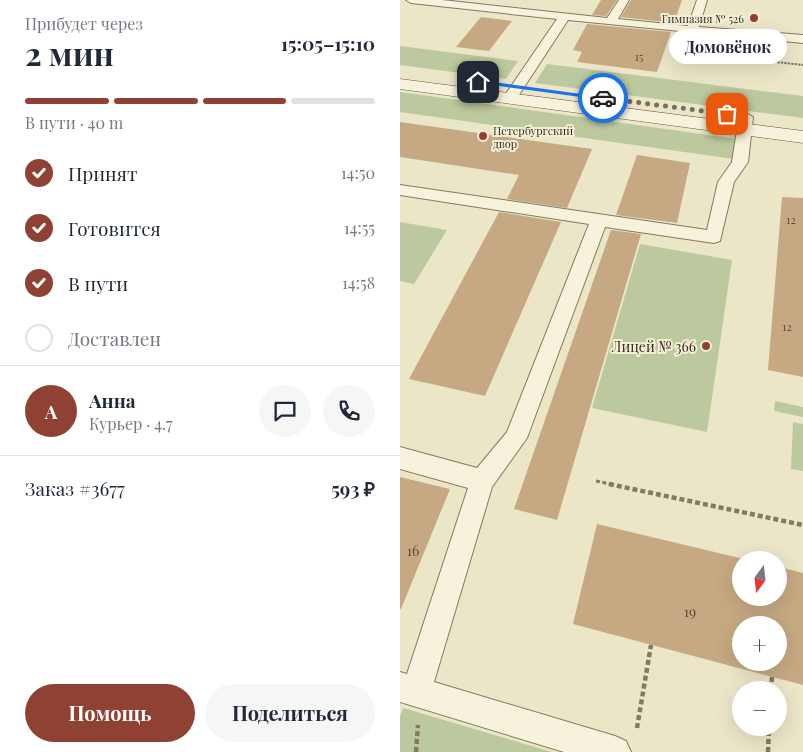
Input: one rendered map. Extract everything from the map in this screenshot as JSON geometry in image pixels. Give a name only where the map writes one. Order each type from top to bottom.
[{"type":"street","points":[[400,72],[513,93]]},
{"type":"street","points":[[400,84],[513,93],[745,123],[803,124]]},
{"type":"street","points":[[745,123],[803,138]]},
{"type":"lane","points":[[411,0],[564,17],[803,39]]},
{"type":"lane","points":[[611,21],[624,0]]},
{"type":"lane","points":[[694,28],[702,0]]},
{"type":"lane","points":[[415,13],[425,2]]},
{"type":"lane","points":[[513,93],[564,17]]},
{"type":"lane","points":[[400,190],[714,237],[726,182],[740,162],[745,123]]},
{"type":"lane","points":[[599,221],[516,438],[482,481],[408,690],[626,742]]},
{"type":"lane","points":[[400,458],[482,481]]},
{"type":"path","points":[[596,481],[803,525]]},
{"type":"path","points":[[626,742],[652,645]]},
{"type":"path","points":[[772,677],[772,681]]},
{"type":"path","points":[[768,752],[769,736]]},
{"type":"green space","points":[[400,46],[518,61],[506,79],[400,65]]},
{"type":"green space","points":[[547,64],[803,96],[803,118],[535,83]]},
{"type":"green space","points":[[400,92],[737,139],[734,159],[400,112]]},
{"type":"green space","points":[[400,222],[447,230],[414,284],[400,281]]},
{"type":"green space","points":[[640,244],[732,260],[707,432],[592,408]]},
{"type":"green space","points":[[775,401],[803,407],[803,417],[774,411]]},
{"type":"green space","points":[[793,422],[803,424],[803,471],[791,469]]},
{"type":"green space","points":[[403,708],[552,752],[400,752],[400,717]]},
{"type":"building","points":[[601,0],[617,0],[606,16],[592,15]]},
{"type":"building","points":[[631,0],[682,0],[674,23],[621,17]]},
{"type":"building","points":[[481,17],[512,21],[489,51],[456,47]]},
{"type":"building","points":[[587,24],[671,32],[657,72],[577,62],[582,52],[573,50]]},
{"type":"building","points":[[400,122],[592,149],[567,208],[507,199],[519,175],[400,157]]},
{"type":"building","points":[[637,155],[690,163],[677,223],[616,215]]},
{"type":"building","points":[[782,197],[803,198],[803,377],[768,370]]},
{"type":"building","points":[[499,212],[561,222],[485,396],[409,379]]},
{"type":"building","points":[[611,230],[641,234],[557,520],[514,509]]},
{"type":"building","points":[[400,477],[450,489],[401,609],[400,609]]},
{"type":"building","points":[[597,524],[732,556],[732,606],[788,606],[788,569],[803,573],[803,685],[750,671],[787,671],[787,616],[732,616],[732,666],[573,624]]},
{"type":"way so far","points":[[603,98],[727,114]]},
{"type":"place","name":"Гимназия № 526","points":[[754,18]]},
{"type":"place","name":"Домовёнок","points":[[727,114]]},
{"type":"place","name":"Петербургский двор","points":[[483,136]]},
{"type":"place","name":"Лицей № 366","points":[[706,346]]},
{"type":"route","points":[[478,82],[603,98]]}]
